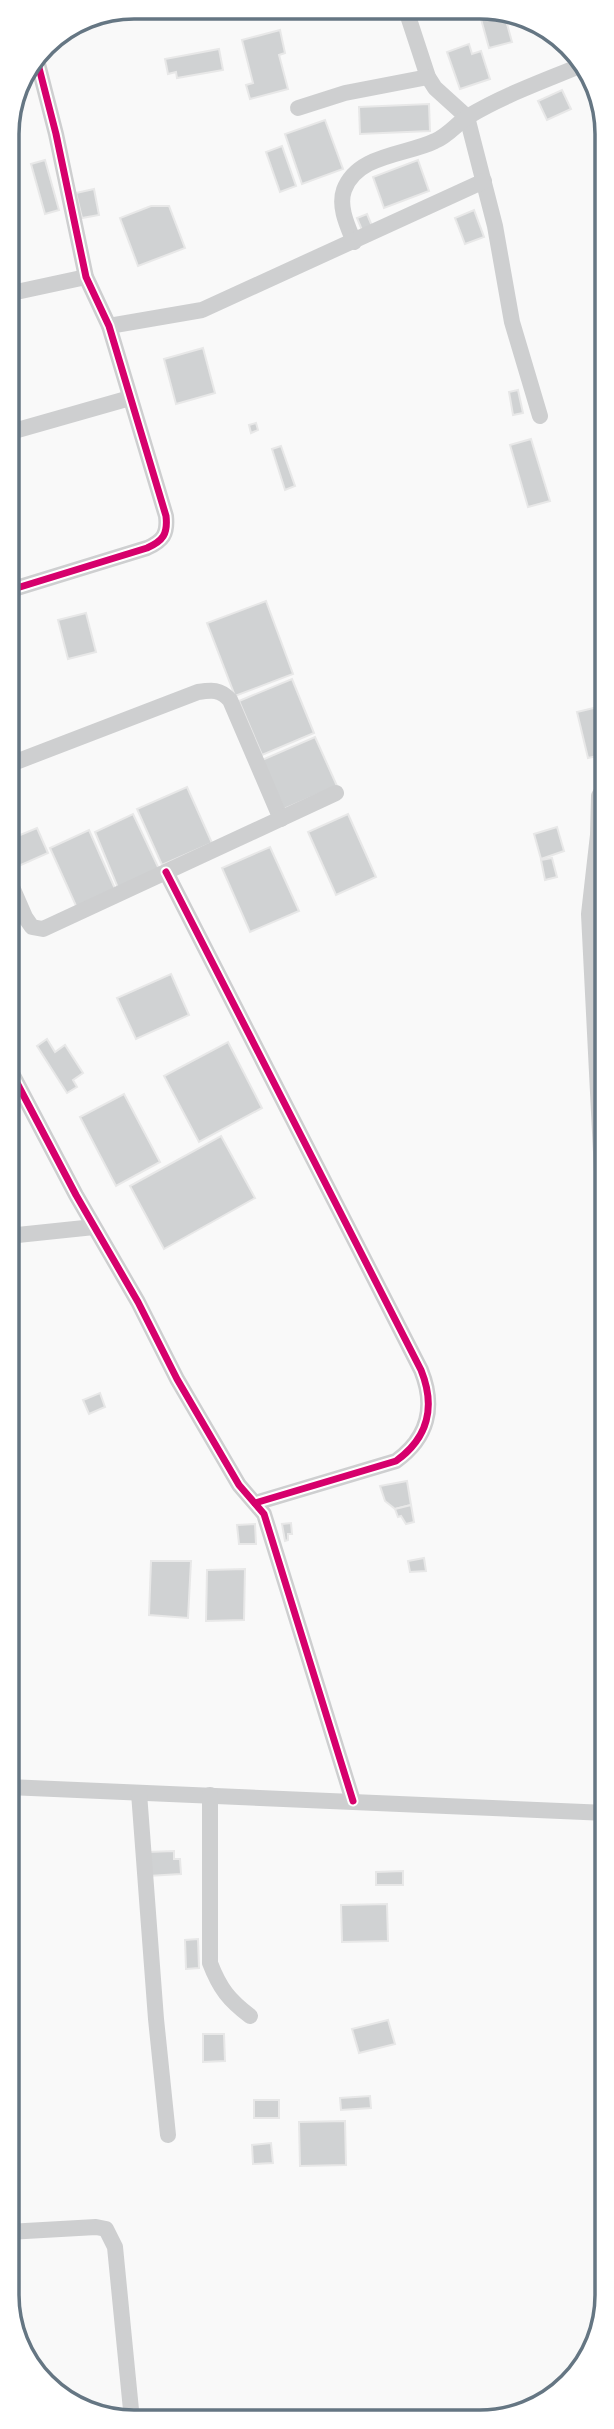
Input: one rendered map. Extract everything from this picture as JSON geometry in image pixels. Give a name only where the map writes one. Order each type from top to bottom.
[{"type":"street","points":[[410,19],[428,77],[435,88],[467,117],[484,181],[512,322],[540,416]]},
{"type":"street","points":[[354,242],[343,212],[344,191],[356,173],[375,161],[434,142],[452,131],[467,117],[574,68]]},
{"type":"street","points":[[19,588],[147,548],[164,537],[167,527],[166,516],[108,326],[86,277],[39,70]]},
{"type":"street","points":[[298,108],[345,93],[428,77]]},
{"type":"street","points":[[108,326],[202,310],[484,181]]},
{"type":"street","points":[[19,291],[86,277]]},
{"type":"street","points":[[19,430],[130,398]]},
{"type":"street","points":[[19,761],[198,692],[223,692],[230,700],[281,819]]},
{"type":"street","points":[[19,903],[32,927],[43,929],[336,793]]},
{"type":"street","points":[[595,861],[589,914],[595,1033]]},
{"type":"street","points":[[166,872],[429,1390],[428,1412],[421,1436],[412,1450],[396,1461],[255,1503]]},
{"type":"street","points":[[19,1087],[184,1391],[239,1485],[264,1514],[353,1801]]},
{"type":"street","points":[[19,1235],[94,1227]]},
{"type":"street","points":[[19,1788],[595,1812]]},
{"type":"street","points":[[139,1793],[156,2019],[168,2135]]},
{"type":"street","points":[[210,1796],[210,1964],[218,1986],[233,2003],[250,2016]]},
{"type":"street","points":[[19,2231],[96,2227],[106,2229],[111,2236],[115,2247],[131,2410]]},
{"type":"building","points":[[481,19],[507,22],[512,42],[489,48]]},
{"type":"building","points":[[280,30],[285,53],[279,55],[288,89],[250,99],[246,85],[253,83],[242,40]]},
{"type":"building","points":[[469,44],[472,54],[481,51],[490,79],[460,89],[447,52]]},
{"type":"building","points":[[219,49],[223,70],[177,78],[176,72],[168,74],[165,59]]},
{"type":"building","points":[[562,90],[571,109],[547,120],[538,101]]},
{"type":"building","points":[[429,104],[430,131],[360,134],[359,107]]},
{"type":"building","points":[[325,120],[343,169],[302,184],[285,134]]},
{"type":"building","points":[[282,146],[296,186],[280,192],[266,152]]},
{"type":"building","points":[[45,160],[59,210],[45,214],[31,164]]},
{"type":"building","points":[[418,160],[429,191],[384,208],[373,177]]},
{"type":"building","points":[[94,189],[99,215],[82,218],[76,193]]},
{"type":"building","points":[[151,206],[169,206],[185,248],[138,266],[120,218]]},
{"type":"building","points":[[474,210],[484,237],[465,244],[455,218]]},
{"type":"building","points":[[367,214],[372,226],[362,230],[357,218]]},
{"type":"building","points":[[203,348],[215,393],[176,404],[164,359]]},
{"type":"building","points":[[518,390],[523,413],[513,415],[509,392]]},
{"type":"building","points":[[256,423],[258,430],[251,433],[249,425]]},
{"type":"building","points":[[531,439],[550,501],[528,507],[510,445]]},
{"type":"building","points":[[281,446],[295,486],[285,490],[272,449]]},
{"type":"building","points":[[266,601],[293,674],[235,696],[207,623]]},
{"type":"building","points":[[86,613],[96,652],[68,659],[58,620]]},
{"type":"building","points":[[292,679],[314,733],[262,755],[239,701]]},
{"type":"building","points":[[595,708],[595,756],[588,758],[577,712]]},
{"type":"building","points":[[315,737],[337,786],[284,809],[262,760]]},
{"type":"building","points":[[187,787],[212,843],[162,865],[137,809]]},
{"type":"building","points":[[133,814],[159,869],[118,888],[95,832]]},
{"type":"building","points":[[348,814],[376,877],[336,895],[308,832]]},
{"type":"building","points":[[557,827],[564,851],[541,859],[534,834]]},
{"type":"building","points":[[37,828],[48,853],[19,866],[19,835]]},
{"type":"building","points":[[89,830],[116,891],[77,908],[50,848]]},
{"type":"building","points":[[270,847],[299,911],[250,932],[222,868]]},
{"type":"building","points":[[552,858],[557,877],[545,880],[541,860]]},
{"type":"building","points":[[171,974],[189,1015],[136,1039],[117,998]]},
{"type":"building","points":[[47,1039],[55,1052],[65,1045],[83,1073],[73,1080],[77,1087],[67,1093],[37,1046]]},
{"type":"building","points":[[228,1042],[262,1108],[199,1142],[164,1076]]},
{"type":"building","points":[[124,1094],[160,1162],[116,1186],[80,1117]]},
{"type":"building","points":[[221,1136],[255,1198],[164,1249],[130,1186]]},
{"type":"building","points":[[100,1393],[105,1407],[89,1414],[83,1400]]},
{"type":"building","points":[[407,1481],[411,1505],[395,1509],[385,1501],[380,1486]]},
{"type":"building","points":[[411,1505],[414,1522],[406,1524],[401,1516],[398,1517],[395,1509]]},
{"type":"building","points":[[291,1523],[292,1534],[288,1534],[288,1540],[285,1541],[282,1524]]},
{"type":"building","points":[[255,1524],[256,1544],[239,1544],[237,1525]]},
{"type":"building","points":[[424,1558],[426,1571],[410,1572],[408,1561]]},
{"type":"building","points":[[151,1561],[191,1561],[188,1618],[149,1615]]},
{"type":"building","points":[[245,1569],[244,1620],[206,1621],[207,1570]]},
{"type":"building","points":[[174,1851],[174,1859],[180,1859],[181,1874],[148,1876],[147,1852]]},
{"type":"building","points":[[403,1871],[403,1885],[376,1885],[376,1872]]},
{"type":"building","points":[[387,1904],[388,1941],[342,1942],[341,1905]]},
{"type":"building","points":[[198,1939],[199,1968],[186,1969],[185,1940]]},
{"type":"building","points":[[388,2020],[395,2044],[359,2053],[352,2029]]},
{"type":"building","points":[[203,2034],[224,2034],[225,2061],[203,2062]]},
{"type":"building","points":[[370,2096],[371,2108],[341,2110],[340,2098]]},
{"type":"building","points":[[254,2100],[279,2100],[279,2118],[254,2118]]},
{"type":"building","points":[[345,2121],[346,2165],[300,2166],[299,2122]]},
{"type":"building","points":[[271,2143],[273,2163],[253,2164],[252,2145]]},
{"type":"cycle path","points":[[19,587],[147,548],[161,540],[166,528],[166,516],[109,326],[86,277],[39,70]]},
{"type":"cycle path","points":[[166,872],[421,1370],[428,1397],[422,1432],[416,1442],[396,1461],[255,1503]]},
{"type":"cycle path","points":[[19,1087],[76,1195],[138,1302],[177,1379],[239,1485],[264,1514],[353,1801]]}]
